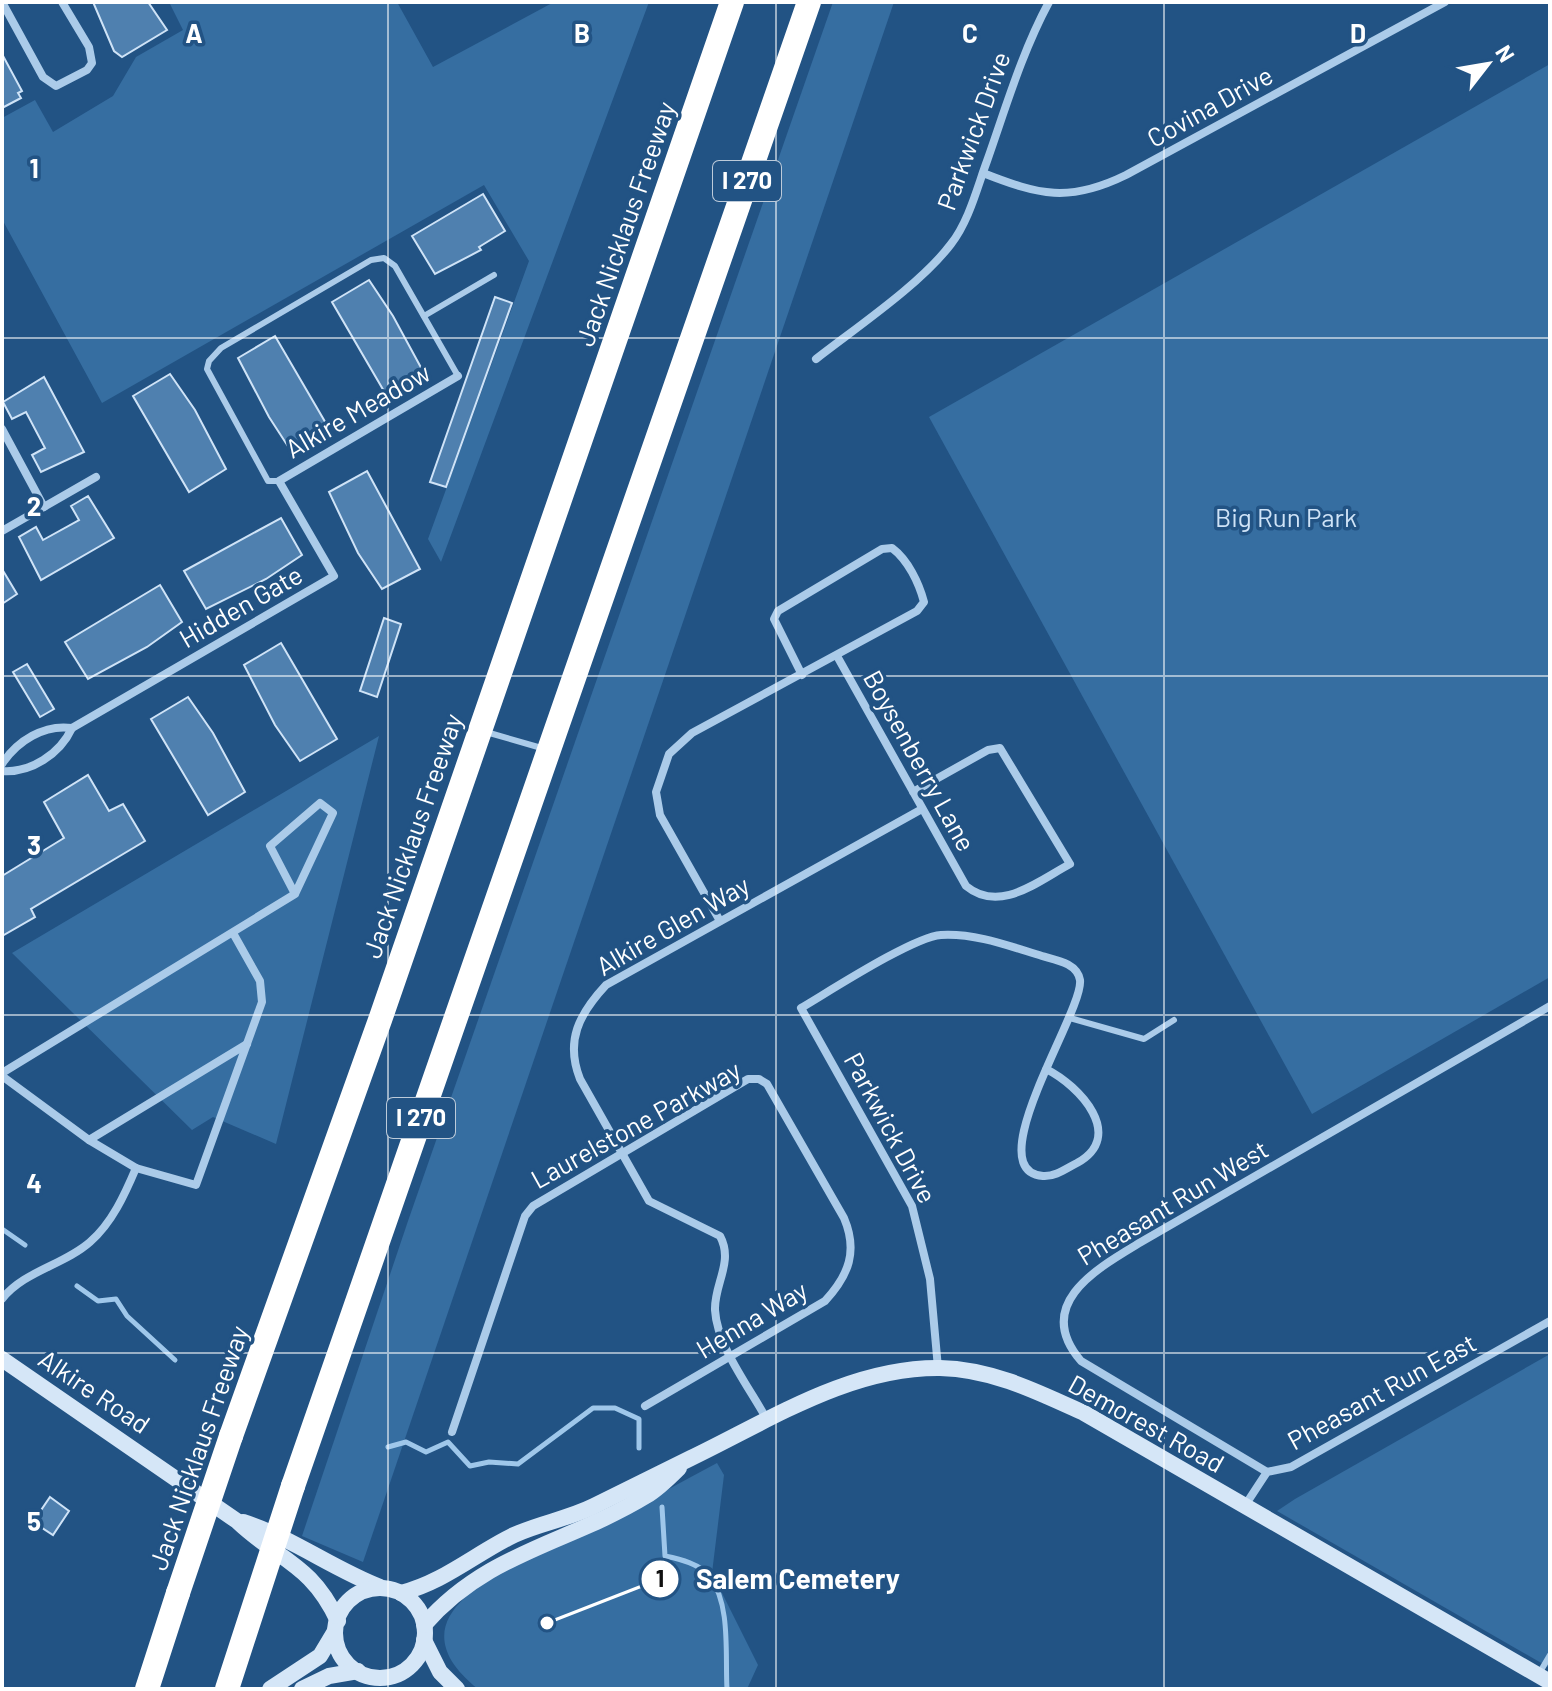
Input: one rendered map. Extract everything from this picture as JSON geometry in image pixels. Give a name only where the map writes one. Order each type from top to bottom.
[{"type":"highway","name":"Jack Nicklaus Freeway","points":[[147,1689],[231,1436],[732,2]]},
{"type":"highway","name":"I 270","points":[[227,1689],[293,1486],[809,2]]},
{"type":"street","points":[[2,2],[43,77],[56,86],[87,70],[92,63],[89,47],[62,2]]},
{"type":"street","name":"Parkwick Drive","points":[[816,359],[941,255],[963,223],[1030,36],[1049,2]]},
{"type":"street","name":"Covina Drive","points":[[983,173],[1051,195],[1098,188],[1445,2]]},
{"type":"street","name":"Alkire Meadow","points":[[279,481],[458,376]]},
{"type":"street","points":[[2,429],[44,507]]},
{"type":"street","points":[[2,531],[96,477]]},
{"type":"street","name":"Hidden Gate","points":[[2,771],[19,771],[43,760],[63,743],[72,728],[334,576],[279,481]]},
{"type":"street","points":[[720,921],[660,815],[656,792],[669,754],[692,733],[802,675],[917,611],[924,602],[901,554],[892,548],[882,549],[778,611],[774,619],[802,675]]},
{"type":"street","name":"Boysenberry Lane","points":[[837,656],[922,809],[966,886],[975,894],[994,898],[1011,897],[1070,864],[1000,748],[988,750],[913,792]]},
{"type":"street","name":"Hidden Gate","points":[[2,764],[13,749],[31,737],[54,728],[72,728]]},
{"type":"street","points":[[233,933],[260,981],[262,1002],[196,1185],[136,1168],[89,1140],[2,1074],[295,894],[333,813],[320,803],[270,846],[295,894]]},
{"type":"street","name":"Alkire Glen Way","points":[[766,1418],[732,1356],[715,1311],[726,1255],[720,1236],[649,1201],[573,1061],[577,1023],[606,985],[922,809]]},
{"type":"street","name":"Parkwick Drive","points":[[938,1368],[930,1279],[912,1206],[801,1008],[896,953],[939,935],[985,939],[1064,963],[1077,972],[1080,980],[1070,1018]]},
{"type":"street","name":"Pheasant Run West","points":[[1267,1472],[1081,1361],[1069,1345],[1065,1323],[1077,1287],[1096,1269],[1141,1242],[1550,1006]]},
{"type":"street","points":[[1046,1069],[1068,1080],[1083,1100],[1100,1136],[1098,1148],[1089,1156],[1047,1176],[1035,1174],[1025,1166],[1022,1153],[1026,1116],[1046,1069],[1070,1018]]},
{"type":"street","points":[[89,1140],[248,1043]]},
{"type":"street","name":"Laurelstone Parkway","points":[[452,1432],[525,1216],[533,1206],[748,1079],[759,1079]]},
{"type":"street","name":"Henna Way","points":[[645,1406],[825,1301],[845,1274],[853,1240],[767,1084],[759,1079]]},
{"type":"street","points":[[2,1299],[12,1287],[90,1242],[121,1204],[136,1168]]},
{"type":"street","name":"Pheasant Run East","points":[[1244,1508],[1267,1472],[1291,1467],[1550,1321]]},
{"type":"street","name":"Alkire Road","points":[[2,1359],[237,1521],[255,1538],[314,1579],[337,1625]]},
{"type":"street","name":"Demorest Road","points":[[401,1593],[432,1584],[514,1535],[591,1508],[641,1479],[691,1458],[766,1418],[851,1384],[908,1370],[963,1369],[1027,1387],[1084,1413],[1544,1679]]},
{"type":"street","name":"Demorest Road","points":[[424,1632],[455,1592],[474,1579],[522,1552],[648,1495],[691,1458]]},
{"type":"street","name":"Alkire Road","points":[[237,1521],[260,1527],[341,1572],[382,1588]]},
{"type":"street","points":[[270,1689],[320,1656],[352,1598],[363,1591],[382,1588],[401,1593],[417,1607],[440,1672],[457,1689]]},
{"type":"street","points":[[337,1625],[342,1656],[358,1671]]},
{"type":"street","points":[[380,1677],[396,1674],[411,1665],[424,1632]]},
{"type":"street","points":[[302,1689],[329,1676],[358,1671],[380,1677],[400,1689]]},
{"type":"lane","points":[[279,481],[268,481],[209,378],[207,369],[213,354],[378,258],[395,266],[458,376]]},
{"type":"lane","points":[[424,316],[494,275]]},
{"type":"lane","points":[[479,730],[549,751]]},
{"type":"lane","points":[[1070,1018],[1144,1039],[1174,1020]]},
{"type":"lane","points":[[1544,1679],[1550,1655]]},
{"type":"green space","points":[[169,2],[397,2],[433,67],[554,2],[649,2],[441,562],[428,539],[529,261],[484,185],[102,403],[2,219],[2,118],[35,100],[53,132],[113,96],[136,57],[183,30]]},
{"type":"green space","points":[[833,2],[894,2],[363,1562],[302,1536],[408,1221]]},
{"type":"green space","name":"Big Run Park","points":[[1550,64],[1550,977],[1312,1114],[929,417]]},
{"type":"green space","points":[[379,736],[276,1144],[213,1117],[192,1130],[12,953]]},
{"type":"green space","points":[[1550,1354],[1550,1668],[1277,1511],[1295,1499]]},
{"type":"green space","points":[[717,1463],[724,1475],[712,1573],[758,1665],[747,1689],[478,1689],[451,1660],[444,1633],[454,1610],[475,1589],[504,1571],[593,1529]]},
{"type":"building","points":[[93,2],[148,2],[167,30],[122,57],[114,51]]},
{"type":"building","points":[[2,54],[22,91],[18,93],[21,98],[2,108]]},
{"type":"building","points":[[483,194],[505,231],[479,247],[481,250],[435,274],[412,236]]},
{"type":"building","points":[[369,280],[425,375],[388,398],[332,302]]},
{"type":"building","points":[[495,297],[512,303],[446,487],[430,482]]},
{"type":"building","points":[[275,336],[331,432],[293,454],[269,417],[238,358]]},
{"type":"building","points":[[170,374],[195,410],[226,469],[189,492],[133,396]]},
{"type":"building","points":[[44,377],[84,452],[41,472],[32,455],[45,448],[26,412],[12,419],[3,402]]},
{"type":"building","points":[[367,471],[420,569],[382,589],[358,553],[329,492]]},
{"type":"building","points":[[88,496],[114,538],[41,580],[19,537],[36,527],[43,540],[79,520],[71,506]]},
{"type":"building","points":[[281,518],[302,555],[266,579],[206,609],[184,571]]},
{"type":"building","points":[[2,569],[17,594],[2,604]]},
{"type":"building","points":[[160,585],[182,622],[147,647],[88,679],[65,642]]},
{"type":"building","points":[[384,618],[401,624],[377,697],[360,691]]},
{"type":"building","points":[[281,643],[337,739],[300,761],[275,725],[244,665]]},
{"type":"building","points":[[27,664],[54,709],[40,717],[13,672]]},
{"type":"building","points":[[188,697],[213,733],[245,792],[208,815],[151,719]]},
{"type":"building","points":[[88,775],[109,811],[123,804],[145,841],[31,909],[35,917],[2,936],[2,876],[64,838],[44,802]]},
{"type":"building","points":[[50,1497],[69,1511],[53,1535],[33,1522]]},
{"type":"waterway","points":[[2,1229],[25,1245]]},
{"type":"waterway","points":[[77,1286],[98,1301],[116,1299],[127,1316],[175,1360]]},
{"type":"waterway","points":[[388,1447],[406,1442],[426,1452],[448,1442],[470,1466],[489,1462],[518,1464],[593,1408],[615,1408],[639,1419],[639,1448]]},
{"type":"waterway","points":[[662,1507],[665,1556],[696,1565],[717,1588],[726,1631],[727,1689]]},
{"type":"place","name":"Salem Cemetery","points":[[547,1623]]}]
